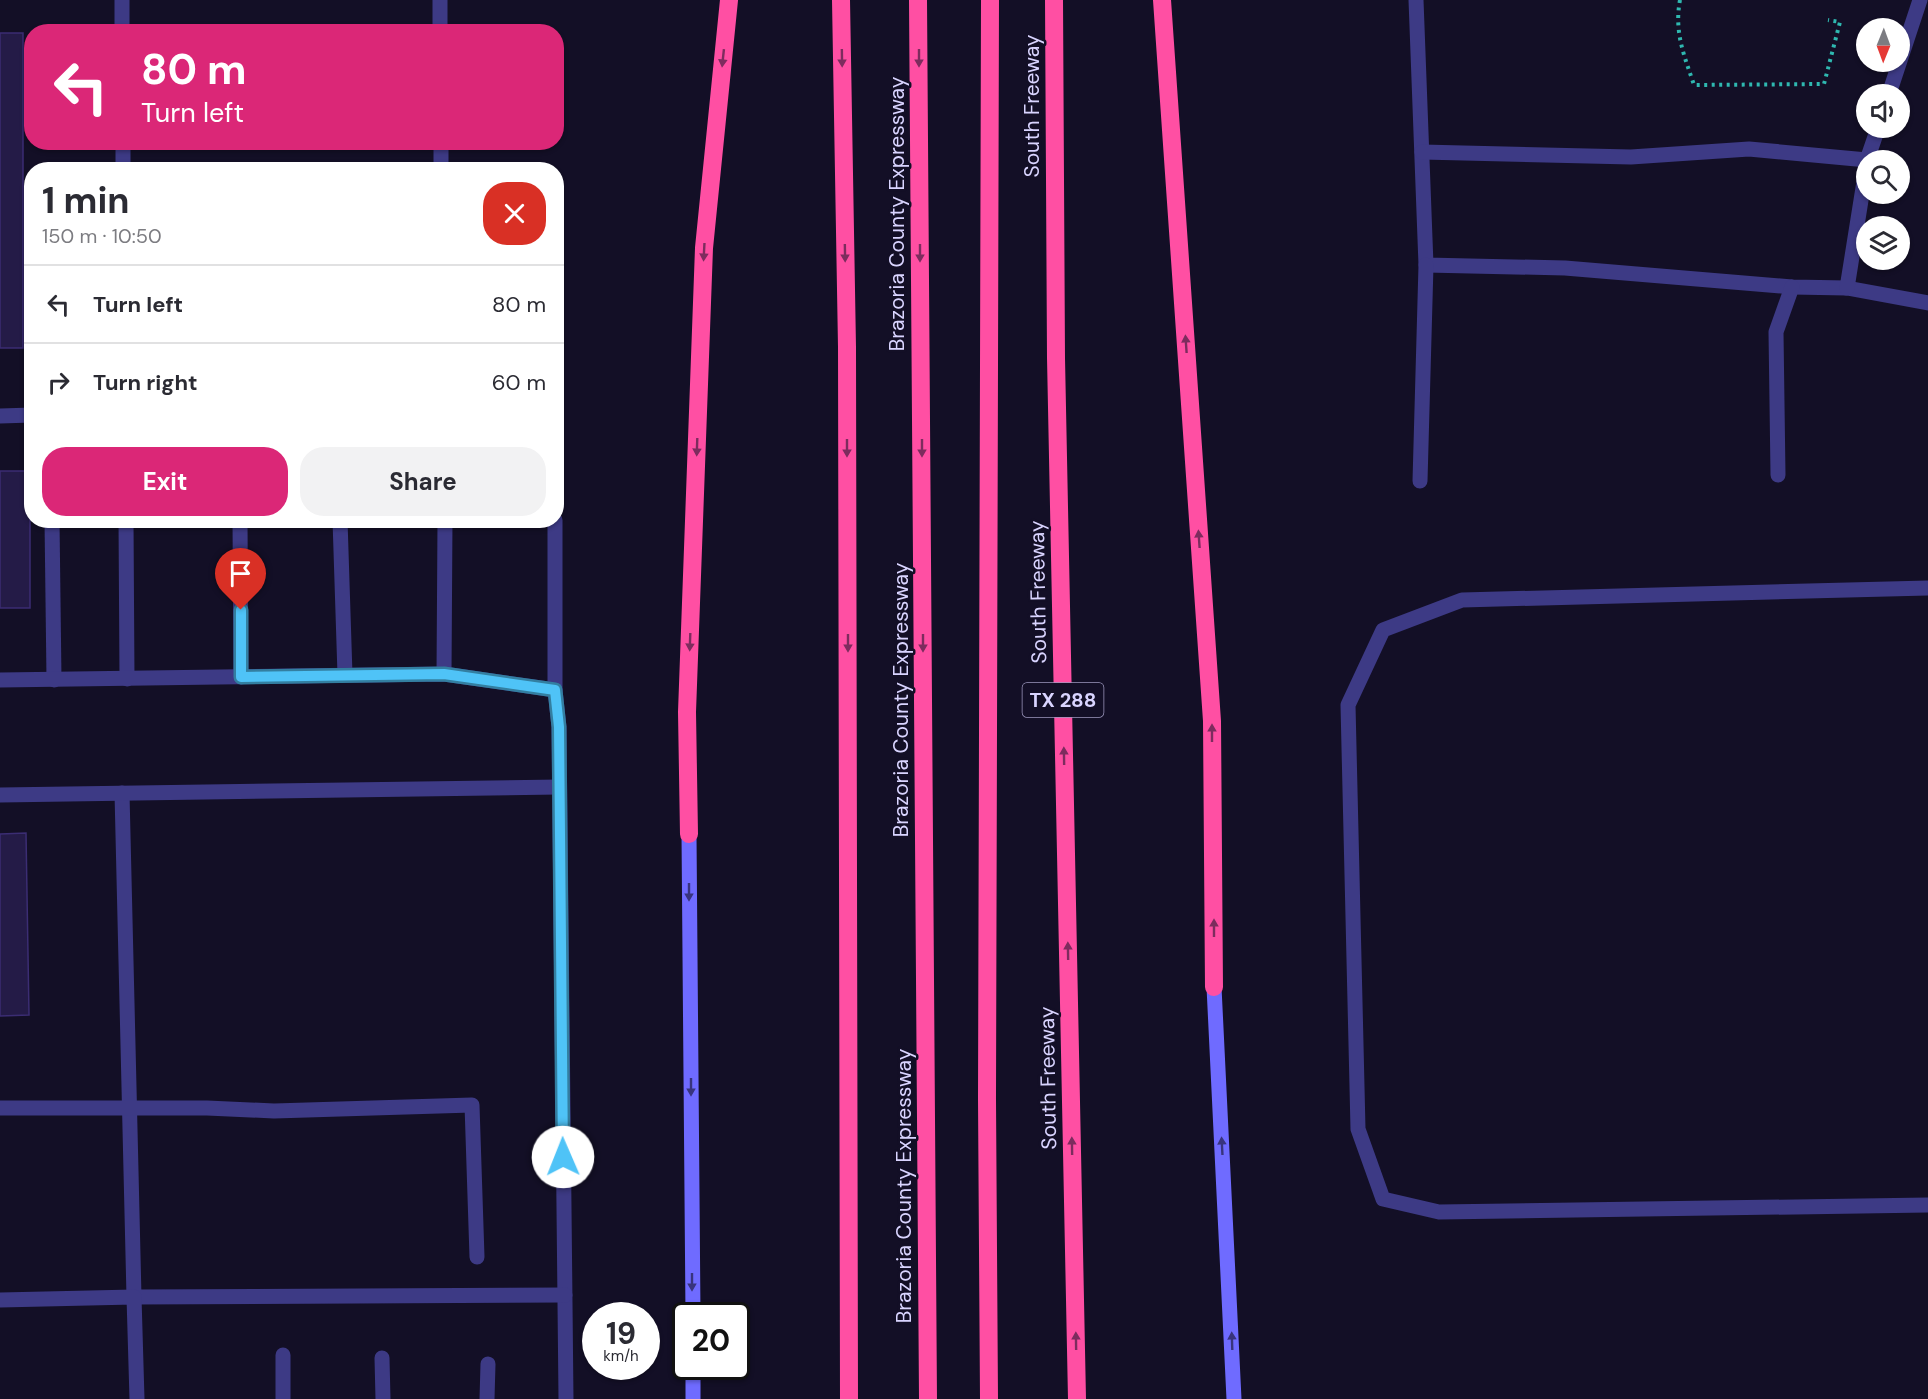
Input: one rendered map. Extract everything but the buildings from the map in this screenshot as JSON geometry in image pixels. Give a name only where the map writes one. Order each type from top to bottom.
[{"type":"highway","points":[[689,834],[687,712],[704,248],[729,0]]},
{"type":"highway","points":[[841,0],[847,371],[849,1399]]},
{"type":"highway","name":"Brazoria County Expressway","points":[[918,0],[928,1399]]},
{"type":"highway","points":[[989,1399],[987,1087],[990,0]]},
{"type":"highway","name":"South Freeway","points":[[1054,0],[1056,358],[1077,1399]]},
{"type":"highway","points":[[1162,0],[1212,722],[1214,987]]},
{"type":"main road","points":[[689,834],[693,1302]]},
{"type":"main road","points":[[1214,987],[1234,1399]]},
{"type":"main road","points":[[693,1380],[693,1399]]},
{"type":"lane","points":[[122,0],[122,24]]},
{"type":"lane","points":[[440,0],[440,24]]},
{"type":"lane","points":[[1416,0],[1426,265],[1420,481]]},
{"type":"lane","points":[[1892,84],[1920,0]]},
{"type":"lane","points":[[1422,152],[1631,157],[1749,149],[1856,159]]},
{"type":"lane","points":[[1847,288],[1860,204]]},
{"type":"lane","points":[[1426,265],[1565,268],[1792,287],[1847,288],[1928,303]]},
{"type":"lane","points":[[1778,475],[1776,332],[1792,287]]},
{"type":"lane","points":[[0,416],[24,415]]},
{"type":"lane","points":[[52,528],[54,680]]},
{"type":"lane","points":[[126,528],[127,679]]},
{"type":"lane","points":[[240,528],[241,677]]},
{"type":"lane","points":[[340,528],[345,675]]},
{"type":"lane","points":[[444,674],[446,528]]},
{"type":"lane","points":[[555,528],[555,690],[559,727],[560,787],[566,1399]]},
{"type":"lane","points":[[1928,588],[1462,600],[1383,630],[1348,705],[1358,1129],[1383,1199],[1439,1212],[1928,1205]]},
{"type":"lane","points":[[0,680],[444,674],[555,690]]},
{"type":"lane","points":[[0,795],[560,787]]},
{"type":"lane","points":[[122,793],[137,1399]]},
{"type":"lane","points":[[0,1108],[207,1108],[274,1111],[472,1105],[477,1257]]},
{"type":"lane","points":[[0,1300],[134,1297],[565,1295]]},
{"type":"lane","points":[[283,1355],[283,1399]]},
{"type":"lane","points":[[382,1358],[383,1399]]},
{"type":"lane","points":[[487,1399],[488,1365]]},
{"type":"path","points":[[1680,0],[1677,13],[1679,39],[1694,85],[1824,84],[1840,22],[1828,20]]},
{"type":"route","points":[[241,610],[241,677],[444,674],[555,690],[559,727],[563,1157]]}]
